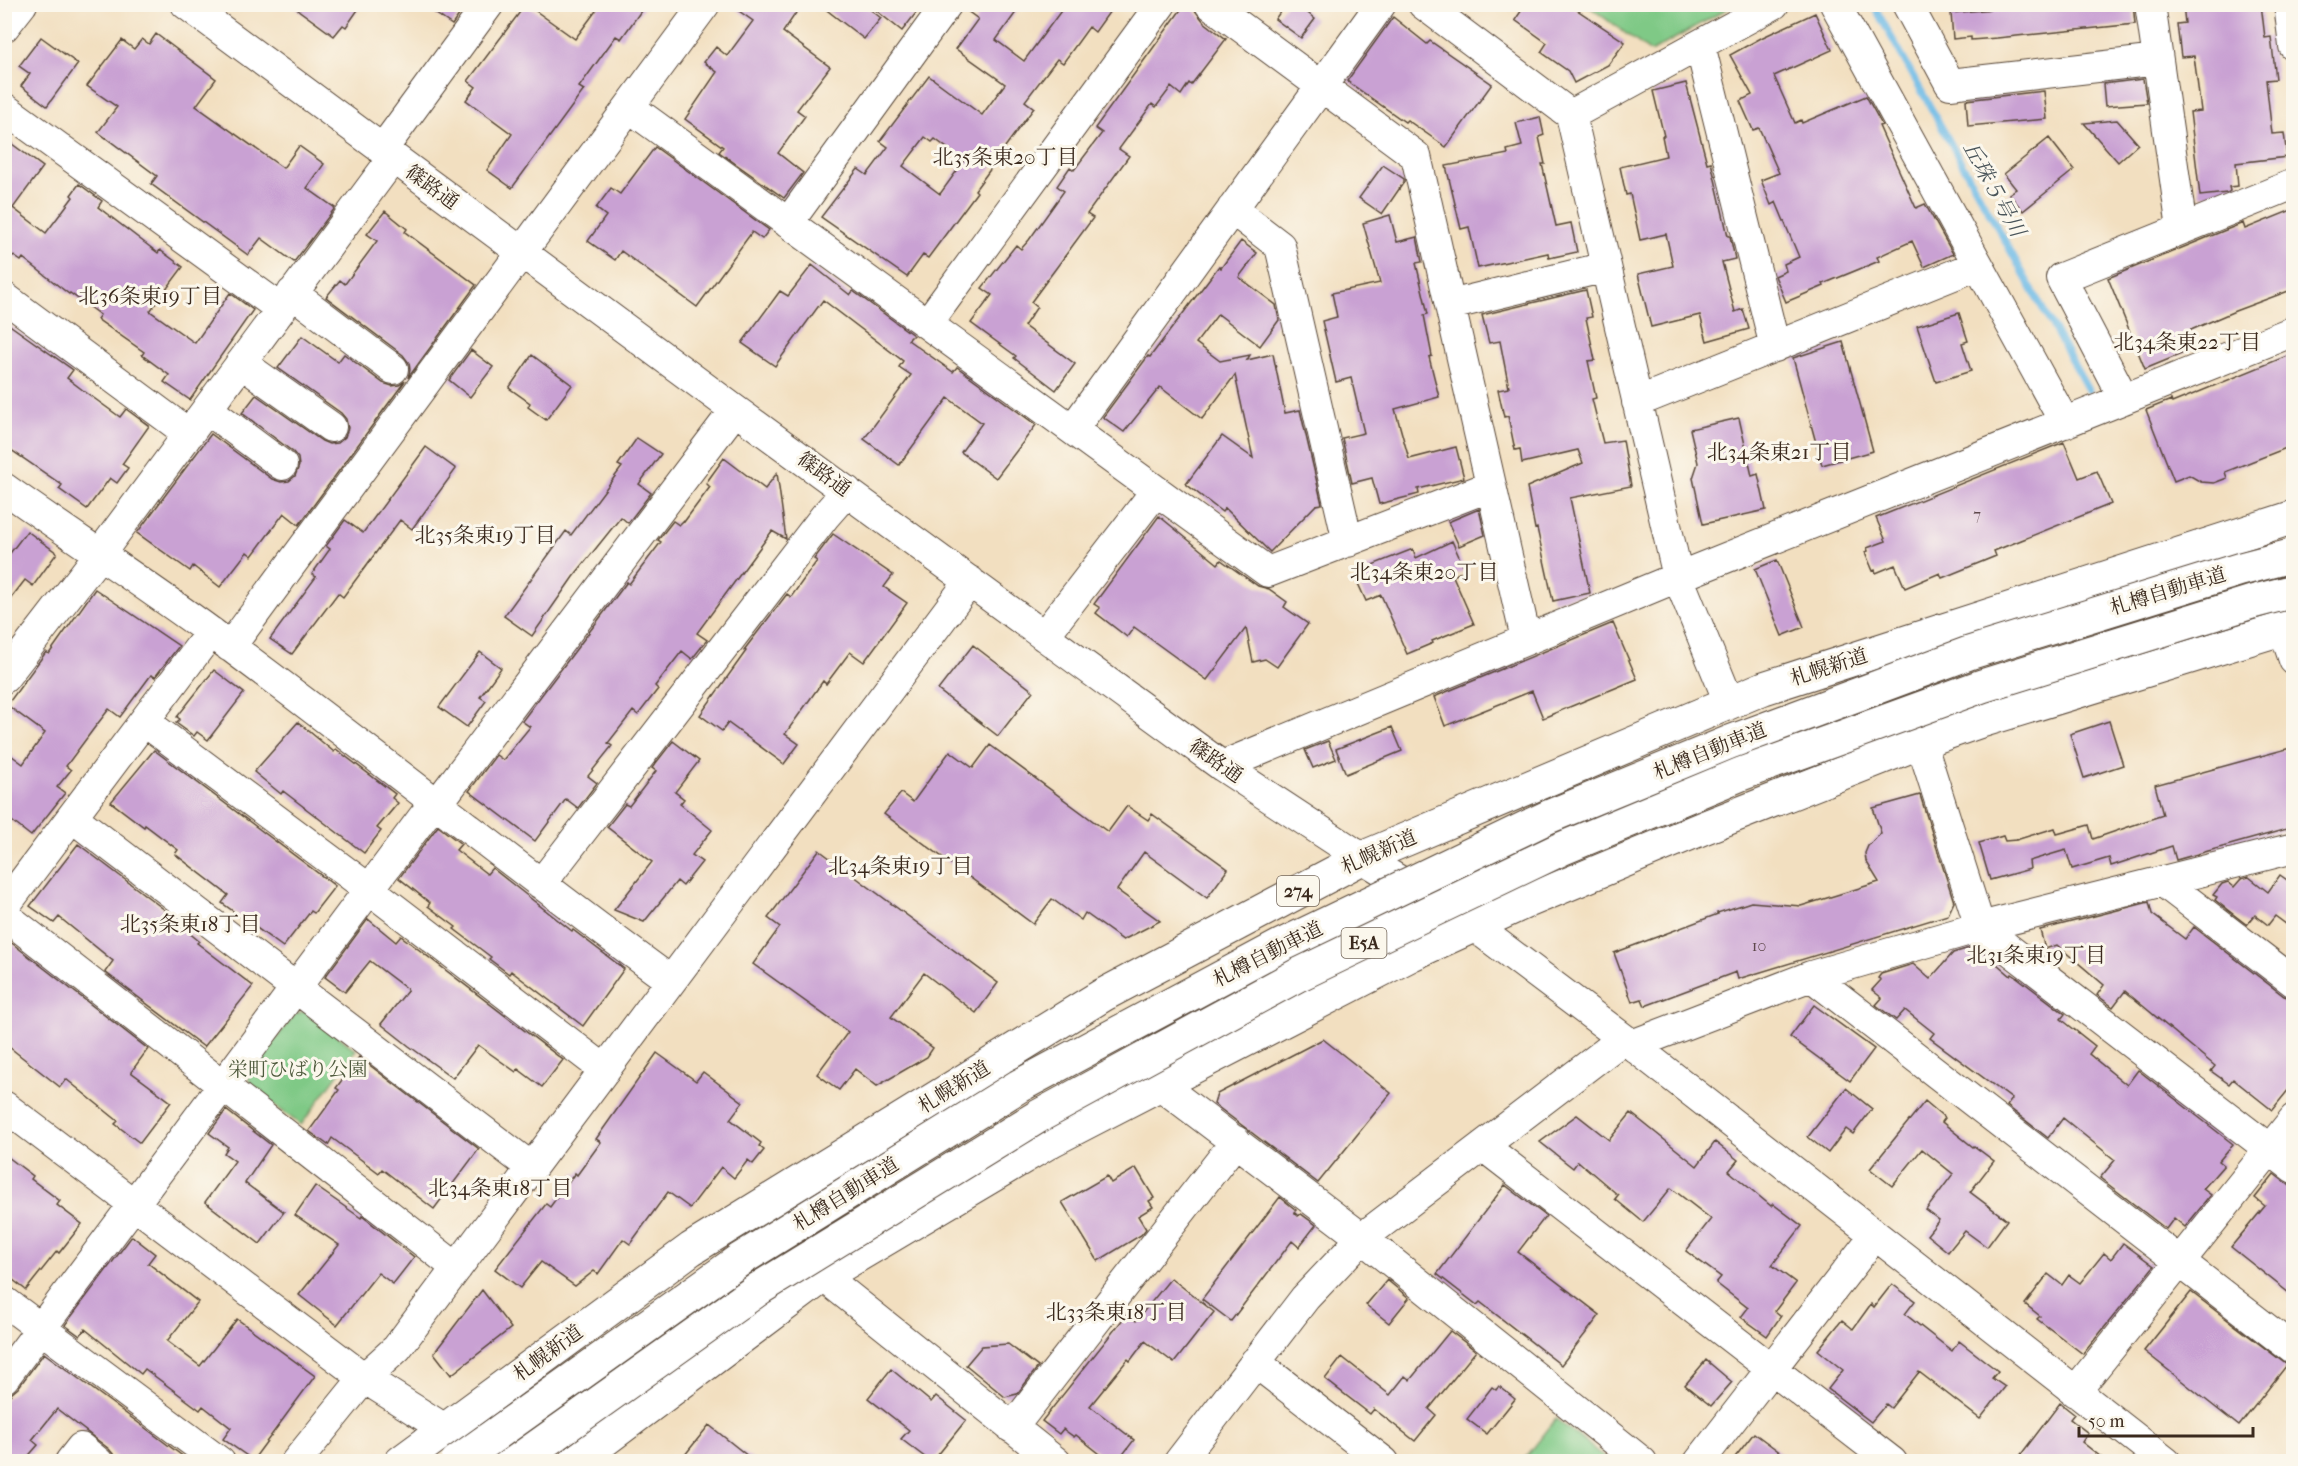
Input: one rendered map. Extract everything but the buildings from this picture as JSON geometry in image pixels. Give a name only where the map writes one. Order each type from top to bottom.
[{"type":"highway","name":"札幌新道","points":[[401,1461],[690,1249],[1103,995],[1362,858],[1764,688],[2294,517]]},
{"type":"highway","name":"札樽自動車道","points":[[458,1461],[741,1259],[1019,1086],[1282,945],[1548,816],[1730,742],[1969,653],[2241,569],[2294,555]]},
{"type":"highway","name":"札樽自動車道","points":[[516,1461],[770,1282],[1039,1116],[1298,975],[1561,849],[1741,774],[1982,686],[2294,591]]},
{"type":"highway","points":[[575,1461],[823,1276],[1052,1140],[1412,954],[1523,903],[1703,828],[1921,742],[1978,722],[2288,626]]},
{"type":"street","points":[[4,27],[22,4]]},
{"type":"street","name":"篠路通","points":[[186,4],[1222,766],[1362,858],[1474,926],[1628,1042],[2166,1461]]},
{"type":"street","points":[[4,678],[99,555],[287,301],[489,4]]},
{"type":"street","points":[[4,907],[144,722],[221,639],[522,253],[705,4]]},
{"type":"street","points":[[788,223],[947,4]]},
{"type":"street","points":[[927,324],[1161,4]]},
{"type":"street","points":[[1210,4],[1323,85],[1416,156],[1526,639]]},
{"type":"street","points":[[1073,429],[1381,4]]},
{"type":"street","points":[[1424,4],[1571,115],[1678,577],[1729,702]]},
{"type":"street","points":[[1571,115],[1774,4]]},
{"type":"street","points":[[1835,4],[2065,423]]},
{"type":"street","points":[[1906,4],[1950,84],[2158,60]]},
{"type":"street","points":[[2150,4],[2182,230]]},
{"type":"street","points":[[2289,4],[2293,44]]},
{"type":"street","points":[[1700,45],[1774,347]]},
{"type":"street","points":[[629,107],[1268,572],[1491,486]]},
{"type":"street","points":[[4,108],[287,301],[393,369]]},
{"type":"street","points":[[2124,399],[2061,278],[2294,184]]},
{"type":"street","points":[[1232,209],[1280,246],[1348,542]]},
{"type":"street","points":[[1637,402],[1978,265]]},
{"type":"street","points":[[1450,305],[1606,267]]},
{"type":"street","points":[[4,297],[189,434]]},
{"type":"street","points":[[1222,766],[1678,577],[2294,331]]},
{"type":"street","points":[[241,363],[331,427]]},
{"type":"street","points":[[207,409],[282,465]]},
{"type":"street","points":[[4,1378],[424,816],[438,803],[735,410]]},
{"type":"street","points":[[4,488],[221,639],[438,803],[541,885],[671,981]]},
{"type":"street","points":[[541,885],[818,525],[847,491]]},
{"type":"street","points":[[1044,636],[1156,491]]},
{"type":"street","points":[[296,1461],[364,1378],[397,1348],[970,581]]},
{"type":"street","points":[[2288,626],[2294,660]]},
{"type":"street","points":[[144,722],[369,889],[605,1070]]},
{"type":"street","points":[[1921,742],[1980,927],[2294,1168]]},
{"type":"street","points":[[72,817],[531,1168]]},
{"type":"street","points":[[1179,1461],[1305,1298],[1362,1238],[1483,1146],[1628,1042],[1810,976],[1980,927],[2294,848]]},
{"type":"street","points":[[2162,881],[2294,982]]},
{"type":"street","points":[[4,915],[224,1084],[457,1268]]},
{"type":"street","points":[[1810,976],[2294,1350]]},
{"type":"street","points":[[1159,1084],[1362,1238],[1642,1461]]},
{"type":"street","points":[[4,1106],[364,1378],[497,1461]]},
{"type":"street","points":[[2075,1392],[2181,1263],[2294,1119]]},
{"type":"street","points":[[1012,1428],[1236,1141]]},
{"type":"street","points":[[1483,1146],[1892,1461]]},
{"type":"street","points":[[1700,1461],[1875,1235]]},
{"type":"street","points":[[823,1276],[1056,1461]]},
{"type":"street","points":[[4,1301],[220,1461]]},
{"type":"street","points":[[1255,1362],[1384,1461]]},
{"type":"street","points":[[70,1461],[81,1449],[98,1461]]},
{"type":"green space","points":[[1587,5],[1734,5],[1651,52]]},
{"type":"green space","name":"栄町ひばり公園","points":[[306,1011],[356,1050],[301,1125],[251,1088],[248,1075],[295,1014]]},
{"type":"green space","points":[[1556,1419],[1609,1461],[1523,1461]]},
{"type":"waterway","name":"丘珠５号川","points":[[1873,4],[2088,390]]},
{"type":"district","name":"北35条東20丁目","points":[[1005,157]]},
{"type":"district","name":"北36条東19丁目","points":[[150,296]]},
{"type":"district","name":"北34条東22丁目","points":[[2187,342]]},
{"type":"district","name":"北34条東21丁目","points":[[1779,452]]},
{"type":"district","name":"北35条東19丁目","points":[[485,535]]},
{"type":"district","name":"北34条東20丁目","points":[[1424,572]]},
{"type":"district","name":"北34条東19丁目","points":[[900,866]]},
{"type":"district","name":"北35条東18丁目","points":[[190,924]]},
{"type":"district","name":"北31条東19丁目","points":[[2036,955]]},
{"type":"district","name":"北34条東18丁目","points":[[500,1188]]},
{"type":"district","name":"北33条東18丁目","points":[[1116,1312]]}]
